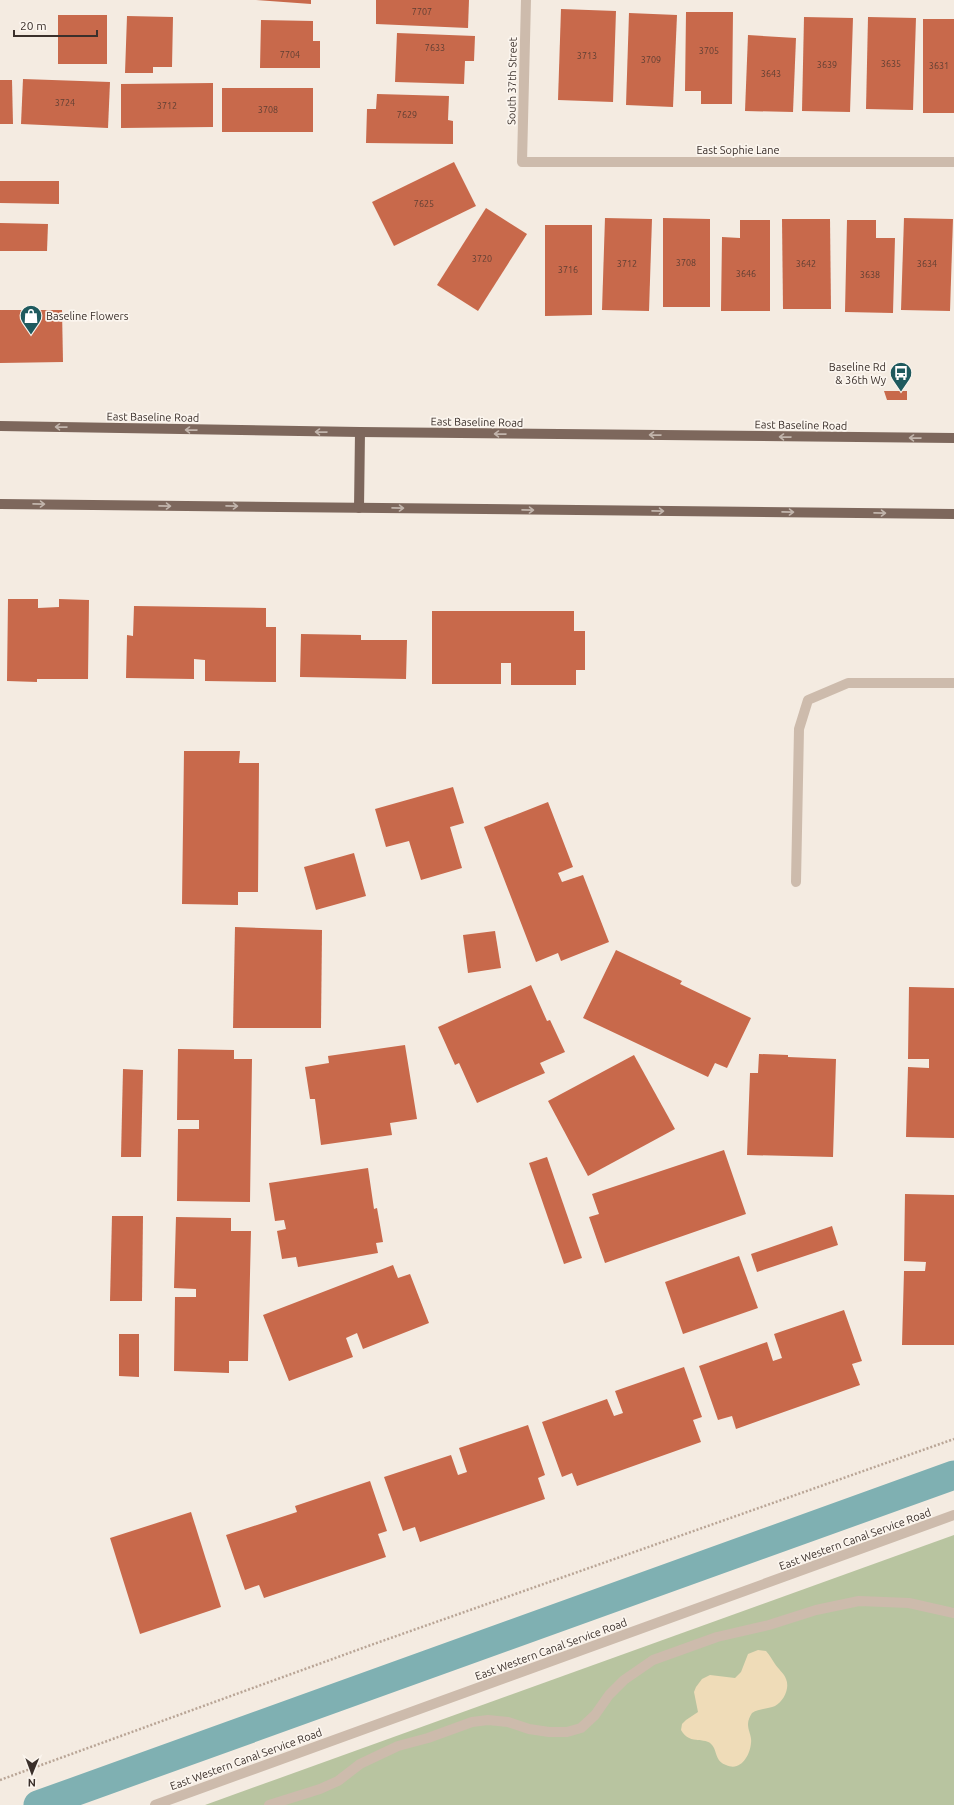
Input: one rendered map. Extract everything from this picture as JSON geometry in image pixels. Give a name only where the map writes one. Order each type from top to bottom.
[{"type":"main road","name":"East Baseline Road","points":[[0,426],[360,432],[954,438]]},
{"type":"main road","points":[[359,508],[360,432]]},
{"type":"main road","points":[[0,504],[954,514]]},
{"type":"street","name":"South 37th Street","points":[[522,162],[526,0]]},
{"type":"street","name":"East Sophie Lane","points":[[522,162],[954,162]]},
{"type":"street","points":[[796,882],[799,729],[808,700],[848,683],[954,683]]},
{"type":"street","name":"East Western Canal Service Road","points":[[155,1805],[954,1516]]},
{"type":"street","points":[[269,1805],[320,1789],[338,1781],[360,1764],[398,1746],[428,1738],[472,1722],[488,1720],[508,1722],[529,1729],[549,1732],[567,1732],[581,1728],[595,1716],[609,1695],[624,1680],[653,1660],[717,1637],[770,1625],[816,1610],[859,1601],[909,1603],[954,1613]]},
{"type":"path","points":[[0,1780],[379,1643],[954,1439]]},
{"type":"green space","points":[[954,1535],[954,1805],[205,1805]]},
{"type":"sand","points":[[758,1650],[766,1651],[769,1654],[786,1679],[787,1690],[781,1701],[775,1706],[752,1713],[748,1723],[751,1740],[749,1752],[744,1761],[731,1767],[723,1764],[719,1760],[711,1744],[689,1738],[685,1735],[681,1730],[682,1724],[698,1712],[694,1692],[702,1679],[710,1675],[735,1678],[741,1672],[748,1654]]},
{"type":"building","points":[[256,0],[311,0],[311,4]]},
{"type":"building","points":[[376,0],[469,0],[468,28],[376,24]]},
{"type":"building","points":[[561,9],[616,11],[613,102],[558,100]]},
{"type":"building","points":[[686,12],[733,12],[732,104],[701,104],[701,91],[685,91]]},
{"type":"building","points":[[629,13],[677,15],[673,107],[626,105]]},
{"type":"building","points":[[58,15],[107,15],[107,64],[58,64]]},
{"type":"building","points":[[127,16],[173,17],[172,67],[153,67],[153,73],[125,73]]},
{"type":"building","points":[[804,17],[853,18],[850,112],[802,111]]},
{"type":"building","points":[[868,17],[916,18],[913,110],[866,109]]},
{"type":"building","points":[[923,19],[954,19],[954,113],[923,113]]},
{"type":"building","points":[[261,20],[313,21],[313,41],[320,41],[320,68],[260,68]]},
{"type":"building","points":[[397,33],[475,36],[474,61],[465,61],[464,84],[395,82]]},
{"type":"building","points":[[748,35],[796,38],[793,112],[745,111]]},
{"type":"building","points":[[23,79],[110,82],[108,128],[21,124]]},
{"type":"building","points":[[0,80],[12,80],[13,124],[0,124]]},
{"type":"building","points":[[213,83],[213,127],[121,128],[121,84]]},
{"type":"building","points":[[222,88],[313,88],[313,132],[222,132]]},
{"type":"building","points":[[377,94],[449,96],[448,120],[453,121],[453,144],[366,143],[367,109],[376,109]]},
{"type":"building","points":[[454,162],[476,206],[394,246],[372,202]]},
{"type":"building","points":[[0,181],[59,181],[59,204],[0,203]]},
{"type":"building","points":[[486,208],[527,234],[478,311],[437,285]]},
{"type":"building","points":[[605,218],[652,219],[649,311],[602,310]]},
{"type":"building","points":[[663,218],[710,219],[710,307],[663,307]]},
{"type":"building","points":[[904,218],[953,219],[950,311],[901,310]]},
{"type":"building","points":[[782,219],[830,219],[831,309],[783,309]]},
{"type":"building","points":[[740,220],[770,220],[770,311],[721,311],[722,237],[740,238]]},
{"type":"building","points":[[847,220],[876,220],[876,238],[895,238],[893,313],[845,312]]},
{"type":"building","points":[[0,223],[48,224],[47,251],[0,251]]},
{"type":"building","points":[[545,225],[592,225],[592,315],[545,316]]},
{"type":"building","name":"Baseline Flowers","points":[[0,310],[62,310],[63,362],[0,363]]},
{"type":"building","points":[[884,391],[907,391],[907,400],[887,400]]},
{"type":"building","points":[[8,599],[38,599],[38,608],[59,607],[59,599],[89,600],[88,679],[37,679],[37,682],[7,681]]},
{"type":"building","points":[[134,606],[266,608],[266,627],[276,627],[276,682],[205,681],[205,660],[194,659],[194,679],[126,678],[127,635],[133,636]]},
{"type":"building","points":[[432,611],[574,611],[574,631],[585,631],[585,670],[576,670],[576,685],[511,685],[511,663],[501,663],[501,684],[432,684]]},
{"type":"building","points":[[301,634],[361,635],[361,640],[407,640],[406,679],[300,677]]},
{"type":"building","points":[[184,751],[240,751],[239,763],[259,763],[258,892],[238,892],[238,905],[182,904]]},
{"type":"building","points":[[453,787],[464,823],[450,827],[462,868],[421,880],[409,841],[386,847],[375,809]]},
{"type":"building","points":[[548,802],[573,867],[558,873],[562,882],[583,875],[609,942],[561,961],[558,953],[536,962],[484,827]]},
{"type":"building","points":[[354,853],[366,896],[316,910],[304,867]]},
{"type":"building","points":[[235,927],[322,930],[321,1028],[233,1028]]},
{"type":"building","points":[[495,931],[501,968],[468,973],[463,935]]},
{"type":"building","points":[[616,950],[682,981],[680,984],[751,1018],[727,1068],[715,1063],[708,1077],[583,1018]]},
{"type":"building","points":[[531,985],[547,1021],[550,1020],[565,1052],[540,1063],[545,1073],[477,1103],[459,1063],[455,1065],[438,1027]]},
{"type":"building","points":[[909,987],[954,988],[954,1138],[906,1137],[908,1067],[929,1068],[929,1059],[908,1059]]},
{"type":"building","points":[[405,1045],[417,1119],[390,1123],[392,1135],[321,1145],[315,1099],[310,1099],[305,1067],[329,1063],[328,1056]]},
{"type":"building","points":[[178,1049],[234,1050],[234,1059],[252,1059],[250,1202],[177,1201],[178,1129],[199,1129],[199,1120],[177,1120]]},
{"type":"building","points":[[759,1054],[836,1059],[833,1157],[747,1155],[750,1073],[758,1073]]},
{"type":"building","points":[[634,1055],[675,1129],[588,1176],[548,1101]]},
{"type":"building","points":[[123,1069],[143,1070],[141,1157],[121,1157]]},
{"type":"building","points":[[724,1150],[746,1214],[605,1263],[589,1217],[599,1214],[592,1194]]},
{"type":"building","points":[[547,1157],[582,1258],[564,1264],[529,1163]]},
{"type":"building","points":[[368,1168],[374,1209],[377,1208],[383,1242],[376,1243],[378,1253],[298,1267],[296,1257],[282,1259],[277,1231],[286,1229],[284,1220],[275,1221],[269,1183]]},
{"type":"building","points":[[905,1194],[954,1195],[954,1345],[902,1345],[904,1271],[925,1271],[926,1262],[904,1261]]},
{"type":"building","points":[[112,1216],[143,1216],[142,1301],[110,1301]]},
{"type":"building","points":[[176,1217],[231,1218],[231,1231],[251,1231],[248,1361],[229,1361],[229,1373],[174,1371],[175,1297],[196,1297],[196,1289],[174,1288]]},
{"type":"building","points":[[832,1226],[838,1245],[757,1272],[751,1254]]},
{"type":"building","points":[[739,1256],[758,1308],[683,1334],[665,1282]]},
{"type":"building","points":[[393,1265],[398,1278],[410,1274],[429,1323],[363,1349],[357,1333],[346,1338],[353,1357],[289,1381],[263,1315]]},
{"type":"building","points":[[844,1310],[862,1361],[852,1364],[860,1385],[736,1429],[732,1416],[718,1420],[699,1366],[767,1342],[773,1361],[782,1358],[774,1334]]},
{"type":"building","points":[[119,1334],[139,1334],[139,1377],[119,1376]]},
{"type":"building","points":[[684,1367],[702,1417],[693,1420],[701,1442],[577,1486],[572,1473],[562,1477],[542,1422],[607,1399],[614,1416],[623,1413],[615,1391]]},
{"type":"building","points":[[528,1425],[545,1475],[538,1478],[545,1499],[420,1542],[415,1527],[403,1531],[384,1477],[451,1455],[458,1475],[467,1472],[459,1448]]},
{"type":"building","points":[[370,1481],[387,1531],[378,1534],[386,1557],[264,1598],[259,1585],[245,1590],[226,1535],[297,1512],[295,1506]]},
{"type":"building","points":[[191,1512],[221,1607],[140,1634],[110,1538]]},
{"type":"waterway","points":[[38,1805],[954,1475]]},
{"type":"place","name":"Baseline Flowers","points":[[31,336]]},
{"type":"place","name":"Baseline Rd & 36th Wy","points":[[901,392]]}]
